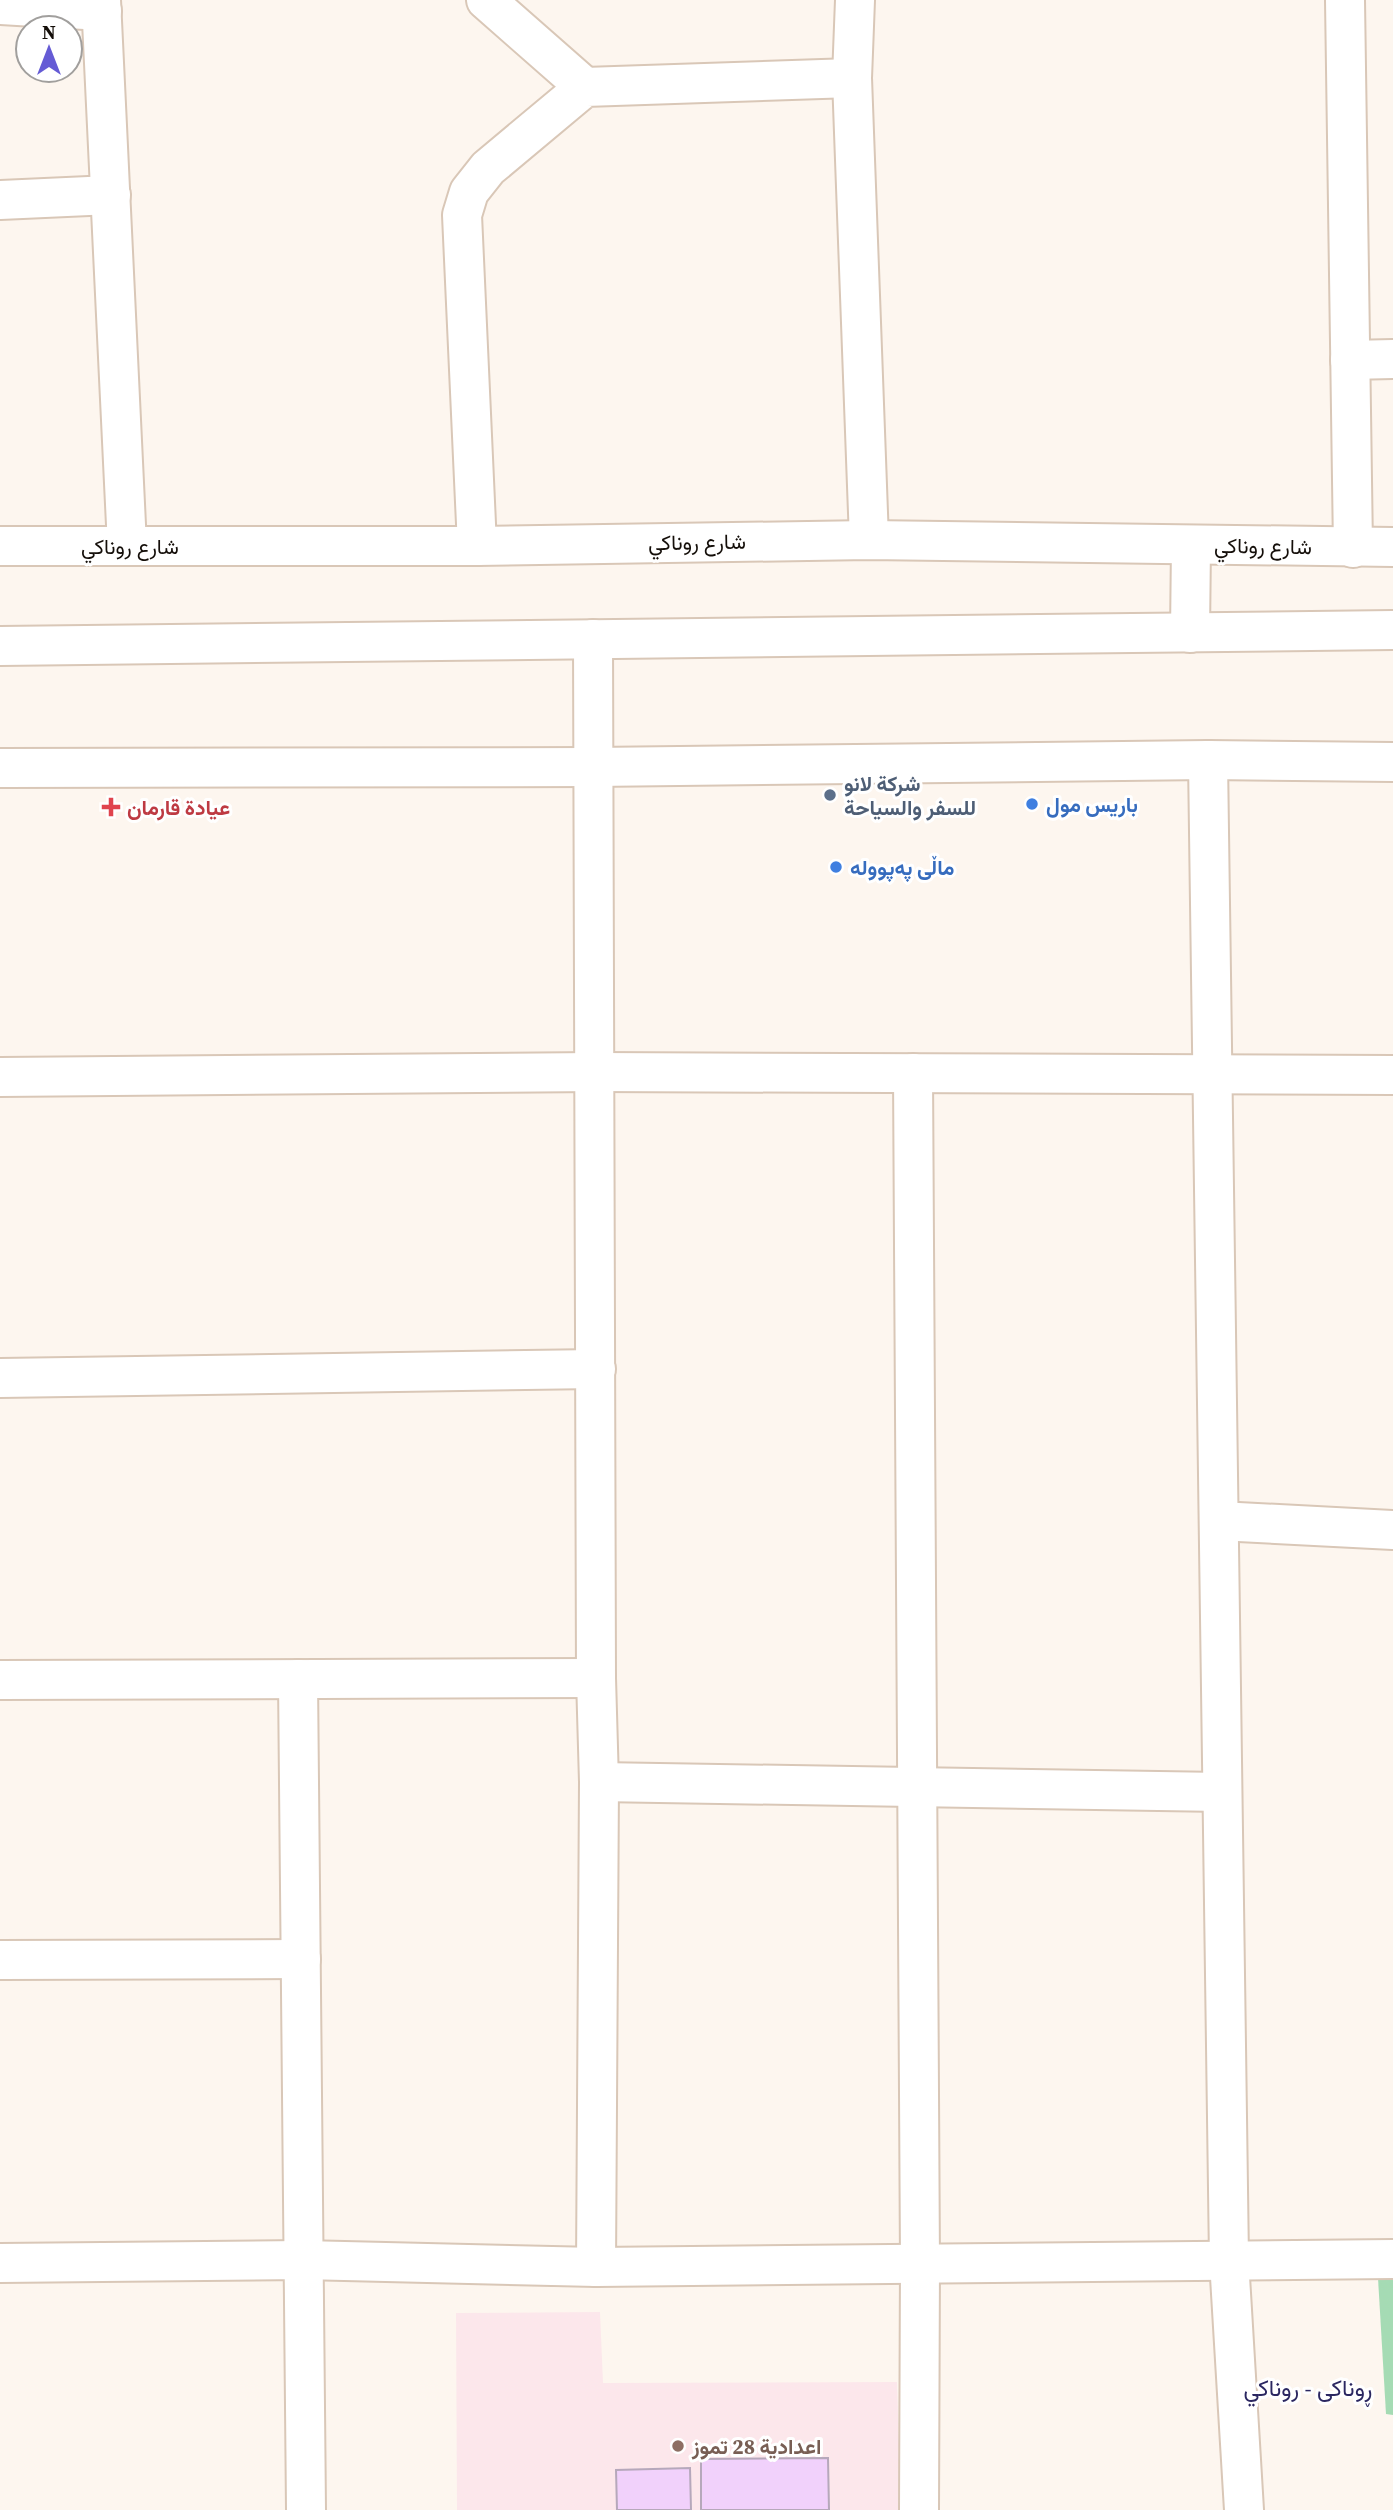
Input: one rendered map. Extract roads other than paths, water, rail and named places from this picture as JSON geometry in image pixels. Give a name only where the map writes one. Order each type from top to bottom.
[{"type":"street","points":[[486,0],[585,87]]},
{"type":"street","points":[[855,0],[852,78],[869,540]]},
{"type":"street","points":[[1345,0],[1353,548]]},
{"type":"street","points":[[0,5],[102,5],[127,546]]},
{"type":"street","points":[[477,546],[462,215],[469,192],[488,168],[585,87],[852,78]]},
{"type":"street","points":[[0,200],[111,195]]},
{"type":"street","points":[[1350,360],[1393,359]]},
{"type":"street","name":"شارع روناكي","points":[[0,546],[477,546],[869,540],[1393,547]]},
{"type":"street","points":[[1190,633],[1191,545]]},
{"type":"street","points":[[0,646],[1393,630]]},
{"type":"street","points":[[593,639],[596,1678],[599,1782],[596,2267]]},
{"type":"street","points":[[1208,760],[1229,2260],[1244,2510]]},
{"type":"street","points":[[0,768],[594,767],[1208,760],[1393,762]]},
{"type":"street","points":[[0,1077],[596,1072],[1393,1075]]},
{"type":"street","points":[[914,1073],[919,2510]]},
{"type":"street","points":[[0,1378],[596,1368]]},
{"type":"street","points":[[1219,1521],[1393,1530]]},
{"type":"street","points":[[0,1680],[596,1678]]},
{"type":"street","points":[[298,1679],[306,2510]]},
{"type":"street","points":[[599,1782],[1222,1792]]},
{"type":"street","points":[[0,1960],[301,1959]]},
{"type":"street","points":[[0,2263],[303,2260],[596,2267],[1393,2259]]},
{"type":"place","name":"شركة لانو للسفر والسياحة","points":[[830,795]]},
{"type":"place","name":"باريس مول","points":[[1032,804]]},
{"type":"place","name":"عيادة قارمان","points":[[111,807]]},
{"type":"place","name":"ماڵی پەپوولە","points":[[836,867]]},
{"type":"place","name":"اعدادية 28 تموز","points":[[678,2446]]},
{"type":"district","name":"ڕوناکی - روناكي","points":[[1308,2388]]}]
